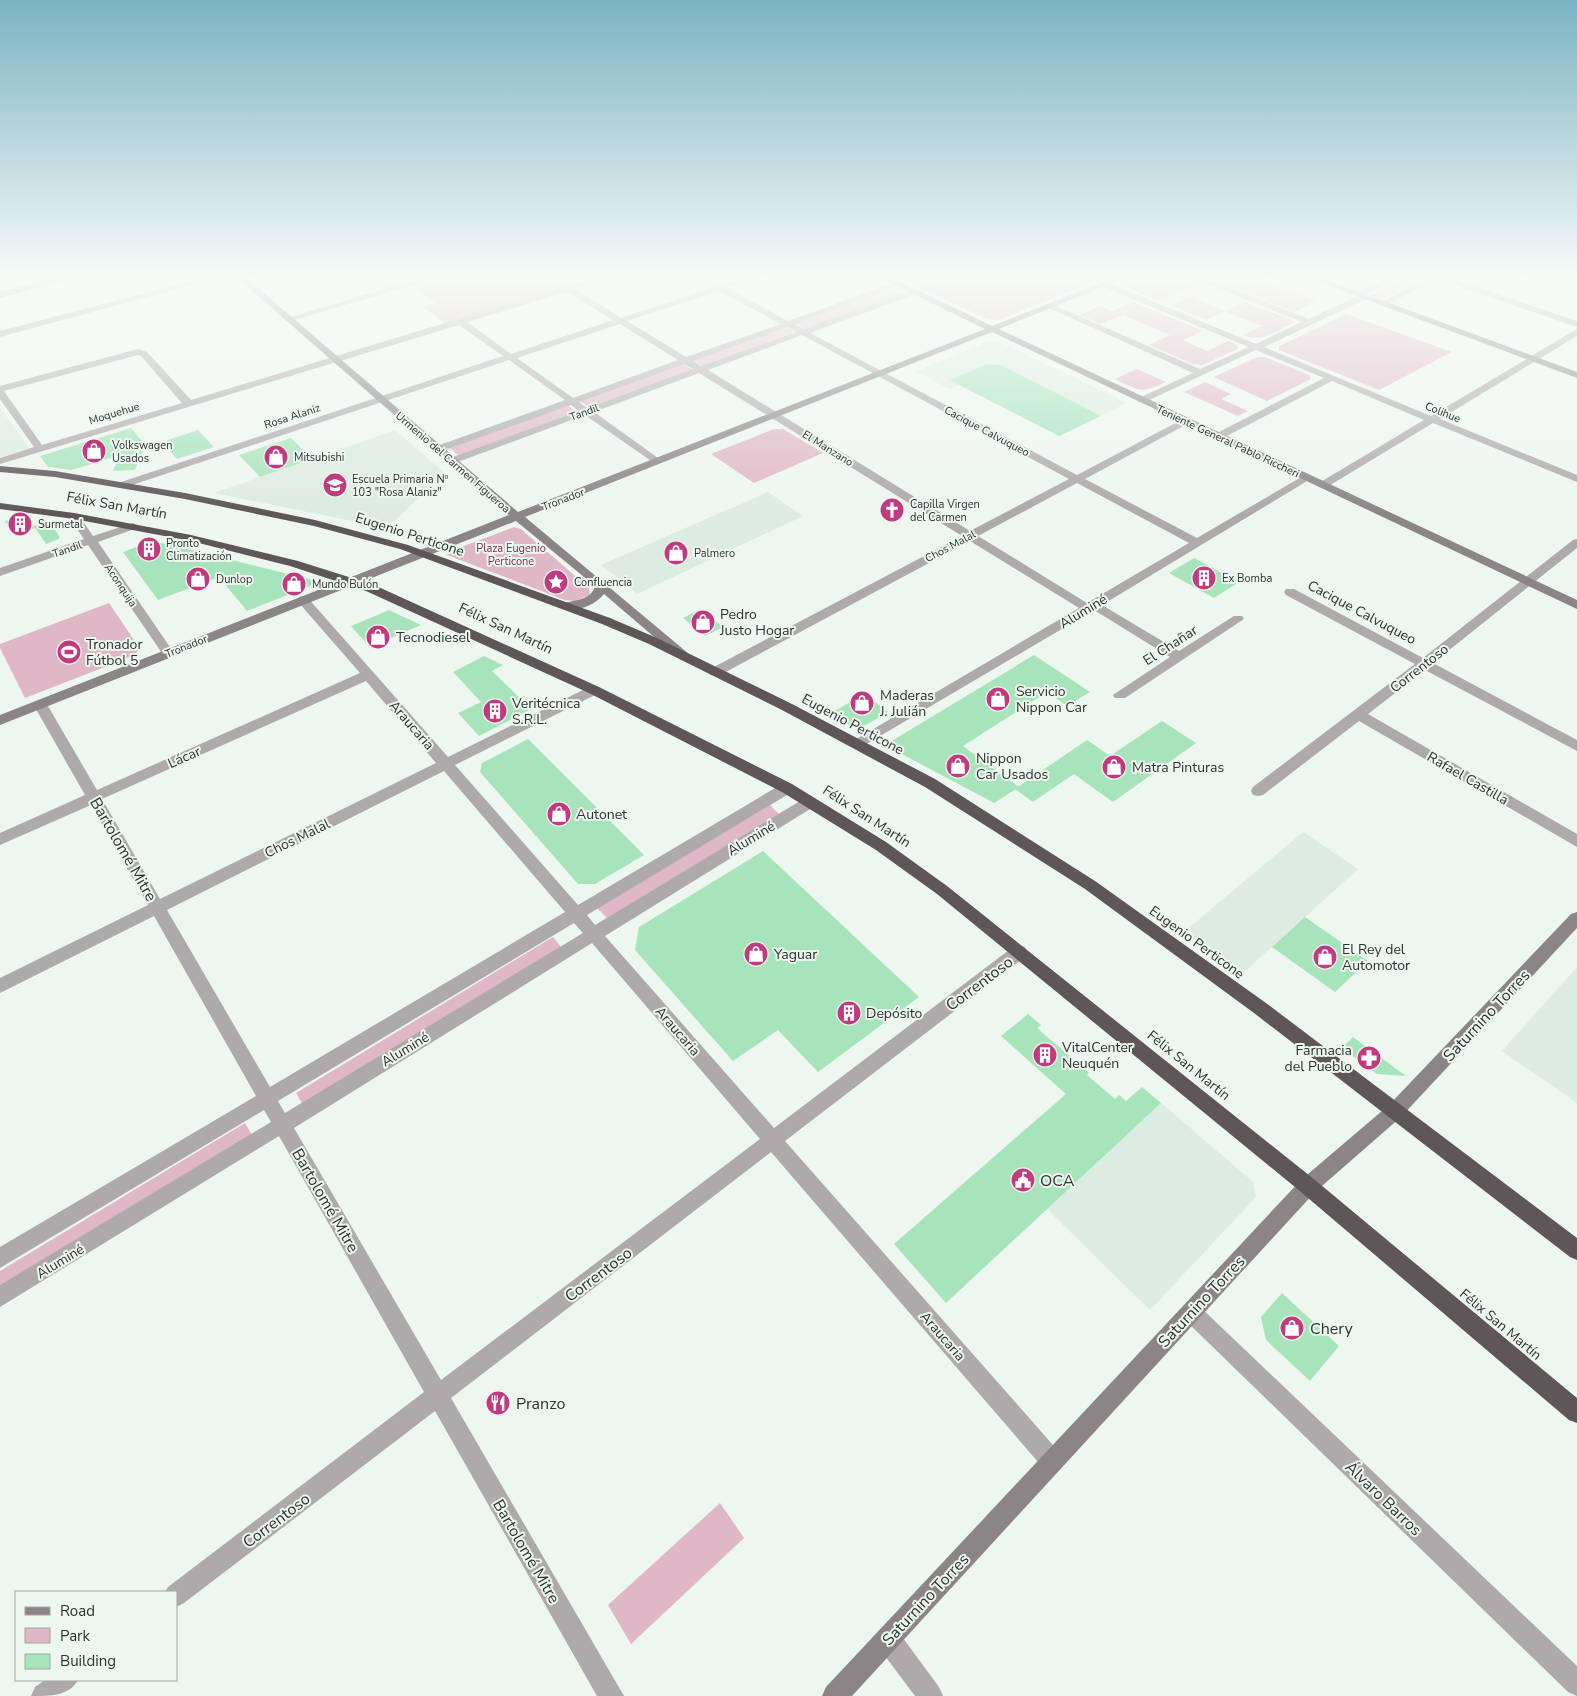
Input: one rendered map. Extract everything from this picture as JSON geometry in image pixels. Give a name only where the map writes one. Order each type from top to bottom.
[{"type":"highway","name":"Eugenio Perticone","points":[[0,469],[55,474],[122,485],[315,523],[426,554],[568,606],[630,631],[685,657],[858,744],[982,814],[1090,886],[1260,1008],[1577,1250]]},
{"type":"highway","name":"Félix San Martín","points":[[0,506],[133,526],[243,550],[351,581],[430,614],[594,690],[787,788],[912,868],[1019,952],[1308,1186],[1577,1412]]},
{"type":"street","points":[[40,449],[0,390],[127,355]]},
{"type":"street","points":[[145,355],[188,403]]},
{"type":"street","name":"Urmenio del Carmen Figueroa","points":[[330,355],[685,657]]},
{"type":"street","name":"Moquehue","points":[[0,461],[347,355]]},
{"type":"street","points":[[507,355],[657,462]]},
{"type":"street","name":"Rosa Alaniz","points":[[122,485],[516,355]]},
{"type":"street","name":"El Manzano","points":[[678,355],[970,536],[1179,657]]},
{"type":"street","name":"Tandil","points":[[438,449],[700,355]]},
{"type":"street","name":"Tandil","points":[[451,460],[742,355]]},
{"type":"street","name":"Cacique Calvuqueo","points":[[845,355],[1197,543]]},
{"type":"street","name":"Tronador","points":[[0,720],[928,355]]},
{"type":"street","name":"Teniente General Pablo Riccheri","points":[[1047,355],[1577,605]]},
{"type":"street","points":[[1160,355],[1201,373]]},
{"type":"street","points":[[1142,400],[1239,355]]},
{"type":"street","name":"Colihue","points":[[1276,355],[1577,479]]},
{"type":"street","points":[[1522,355],[1577,374]]},
{"type":"street","points":[[1323,485],[1539,355]]},
{"type":"street","points":[[1219,436],[1331,378]]},
{"type":"street","name":"Chos Malal","points":[[715,672],[1186,421]]},
{"type":"street","name":"Aluminé","points":[[858,744],[1307,478]]},
{"type":"street","name":"Aconquija","points":[[74,516],[168,653]]},
{"type":"street","name":"Tandil","points":[[0,572],[133,526]]},
{"type":"street","name":"Correntoso","points":[[1258,791],[1359,715],[1577,542]]},
{"type":"street","points":[[568,606],[592,599],[599,593],[601,586]]},
{"type":"street","name":"Cacique Calvuqueo","points":[[1290,592],[1577,746]]},
{"type":"street","name":"Araucaria","points":[[303,600],[1052,1461]]},
{"type":"street","name":"El Chañar","points":[[1120,695],[1238,619]]},
{"type":"street","name":"Lácar","points":[[0,839],[367,675]]},
{"type":"street","name":"Chos Malal","points":[[0,986],[594,690]]},
{"type":"street","name":"Bartolomé Mitre","points":[[40,704],[611,1696]]},
{"type":"street","name":"Rafael Castilla","points":[[1359,715],[1577,842]]},
{"type":"street","name":"Aluminé","points":[[0,1258],[787,788]]},
{"type":"street","name":"Aluminé","points":[[0,1297],[810,802]]},
{"type":"street","name":"Saturnino Torres","points":[[835,1696],[1308,1186],[1395,1111],[1577,918]]},
{"type":"street","name":"Correntoso","points":[[178,1593],[1019,952]]},
{"type":"street","name":"Álvaro Barros","points":[[1191,1312],[1577,1684]]},
{"type":"street","points":[[888,1639],[930,1696]]},
{"type":"street","points":[[44,1696],[65,1681]]},
{"type":"shaded area","points":[[956,355],[1027,355],[1127,403],[1059,436],[959,385],[949,389],[916,371]]},
{"type":"shaded area","points":[[0,408],[4,413],[29,448],[0,457]]},
{"type":"shaded area","name":"Escuela Primaria Nº 103 \"Rosa Alaniz\"","points":[[395,430],[445,473],[387,528],[214,493]]},
{"type":"shaded area","name":"Palmero","points":[[768,492],[803,516],[637,594],[601,565]]},
{"type":"shaded area","points":[[1303,832],[1358,869],[1242,974],[1184,932]]},
{"type":"shaded area","points":[[1577,967],[1577,1103],[1502,1051]]},
{"type":"shaded area","points":[[1161,1103],[1253,1182],[1256,1197],[1150,1310],[1047,1209]]},
{"type":"green space","points":[[706,355],[732,355],[702,366],[692,360]]},
{"type":"green space","points":[[1172,355],[1224,355],[1202,365],[1193,364]]},
{"type":"green space","points":[[1292,355],[1446,355],[1379,390]]},
{"type":"green space","points":[[1257,357],[1265,357],[1309,375],[1311,379],[1267,401],[1214,377]]},
{"type":"green space","points":[[683,364],[693,370],[589,407],[579,401]]},
{"type":"green space","points":[[1137,369],[1166,382],[1151,388],[1140,389],[1115,379]]},
{"type":"green space","points":[[1205,382],[1231,394],[1221,399],[1248,411],[1238,416],[1184,392]]},
{"type":"green space","points":[[567,405],[577,412],[458,455],[449,448]]},
{"type":"green space","points":[[774,429],[783,429],[823,453],[754,483],[711,454]]},
{"type":"green space","name":"Plaza Eugenio Perticone","points":[[514,527],[521,529],[589,588],[590,595],[575,601],[565,600],[447,555],[451,551]]},
{"type":"green space","name":"Tronador Fútbol 5","points":[[109,603],[140,649],[133,656],[25,698],[0,648],[0,644]]},
{"type":"green space","points":[[770,805],[779,814],[607,918],[597,908]]},
{"type":"green space","points":[[553,937],[561,947],[303,1105],[296,1093]]},
{"type":"green space","points":[[245,1123],[252,1135],[0,1288],[0,1271]]},
{"type":"green space","points":[[720,1503],[744,1538],[631,1644],[608,1605]]},
{"type":"building","points":[[987,364],[1001,365],[1101,416],[1059,436],[950,380]]},
{"type":"building","name":"Volkswagen Usados","points":[[131,428],[145,445],[135,470],[113,471],[120,455],[72,470],[48,467],[40,456]]},
{"type":"building","points":[[198,430],[214,447],[177,459],[162,442]]},
{"type":"building","name":"Mitsubishi","points":[[291,438],[312,459],[260,477],[239,455]]},
{"type":"building","name":"Surmetal","points":[[19,517],[28,518],[35,528],[14,535],[5,521]]},
{"type":"building","points":[[49,521],[59,539],[46,544],[34,526]]},
{"type":"building","points":[[152,541],[320,582],[247,611],[219,577],[158,600],[123,552]]},
{"type":"building","name":"Ex Bomba","points":[[1194,558],[1239,582],[1214,598],[1169,573]]},
{"type":"building","name":"Pedro Justo Hogar","points":[[700,609],[723,627],[705,636],[683,618]]},
{"type":"building","name":"Tecnodiesel","points":[[389,610],[421,625],[370,647],[351,626]]},
{"type":"building","points":[[1034,655],[1090,692],[1067,706],[1047,692],[963,746],[1019,787],[994,803],[885,745]]},
{"type":"building","points":[[484,656],[503,665],[492,671],[531,709],[479,736],[458,713],[481,702],[453,672]]},
{"type":"building","name":"Maderas J. Julián","points":[[864,694],[888,712],[861,728],[853,727],[828,715]]},
{"type":"building","name":"Matra Pinturas","points":[[1162,721],[1196,743],[1113,802],[1074,774],[1033,802],[1015,789],[1087,740],[1110,756]]},
{"type":"building","name":"Autonet","points":[[528,739],[644,855],[595,884],[578,884],[480,772],[482,763]]},
{"type":"building","name":"Yaguar","points":[[763,851],[919,997],[818,1072],[778,1030],[733,1061],[635,950],[639,927]]},
{"type":"building","name":"El Rey del Automotor","points":[[1305,917],[1368,961],[1335,992],[1272,947]]},
{"type":"building","name":"OCA","points":[[1028,1014],[1041,1025],[1037,1028],[1089,1073],[1087,1075],[1115,1099],[1119,1095],[1126,1101],[1142,1087],[1161,1103],[946,1303],[894,1244],[1066,1094],[1001,1036]]},
{"type":"building","name":"Farmacia del Pueblo","points":[[1353,1037],[1406,1076],[1377,1074],[1342,1048]]},
{"type":"building","name":"Chery","points":[[1282,1293],[1339,1346],[1310,1381],[1266,1340],[1261,1317]]},
{"type":"place","name":"Volkswagen Usados","points":[[94,451]]},
{"type":"place","name":"Mitsubishi","points":[[276,457]]},
{"type":"place","name":"Escuela Primaria Nº 103 \"Rosa Alaniz\"","points":[[335,485]]},
{"type":"place","name":"Capilla Virgen del Carmen","points":[[892,510]]},
{"type":"place","name":"Surmetal","points":[[20,524]]},
{"type":"place","name":"Pronto Climatización","points":[[149,549]]},
{"type":"place","name":"Palmero","points":[[676,553]]},
{"type":"place","name":"Ex Bomba","points":[[1204,578]]},
{"type":"place","name":"Dunlop","points":[[198,579]]},
{"type":"place","name":"Confluencia","points":[[556,582]]},
{"type":"place","name":"Mundo Bulón","points":[[294,584]]},
{"type":"place","name":"Pedro Justo Hogar","points":[[703,622]]},
{"type":"place","name":"Tecnodiesel","points":[[378,637]]},
{"type":"place","name":"Tronador Fútbol 5","points":[[69,652]]},
{"type":"place","name":"Servicio Nippon Car","points":[[998,699]]},
{"type":"place","name":"Maderas J. Julián","points":[[862,703]]},
{"type":"place","name":"Veritécnica S.R.L.","points":[[495,711]]},
{"type":"place","name":"Nippon Car Usados","points":[[958,766]]},
{"type":"place","name":"Matra Pinturas","points":[[1114,767]]},
{"type":"place","name":"Autonet","points":[[559,814]]},
{"type":"place","name":"Yaguar","points":[[756,954]]},
{"type":"place","name":"El Rey del Automotor","points":[[1325,957]]},
{"type":"place","name":"Depósito","points":[[849,1013]]},
{"type":"place","name":"VitalCenter Neuquén","points":[[1045,1055]]},
{"type":"place","name":"Farmacia del Pueblo","points":[[1369,1058]]},
{"type":"place","name":"OCA","points":[[1023,1180]]},
{"type":"place","name":"Chery","points":[[1292,1328]]},
{"type":"place","name":"Pranzo","points":[[498,1403]]}]
